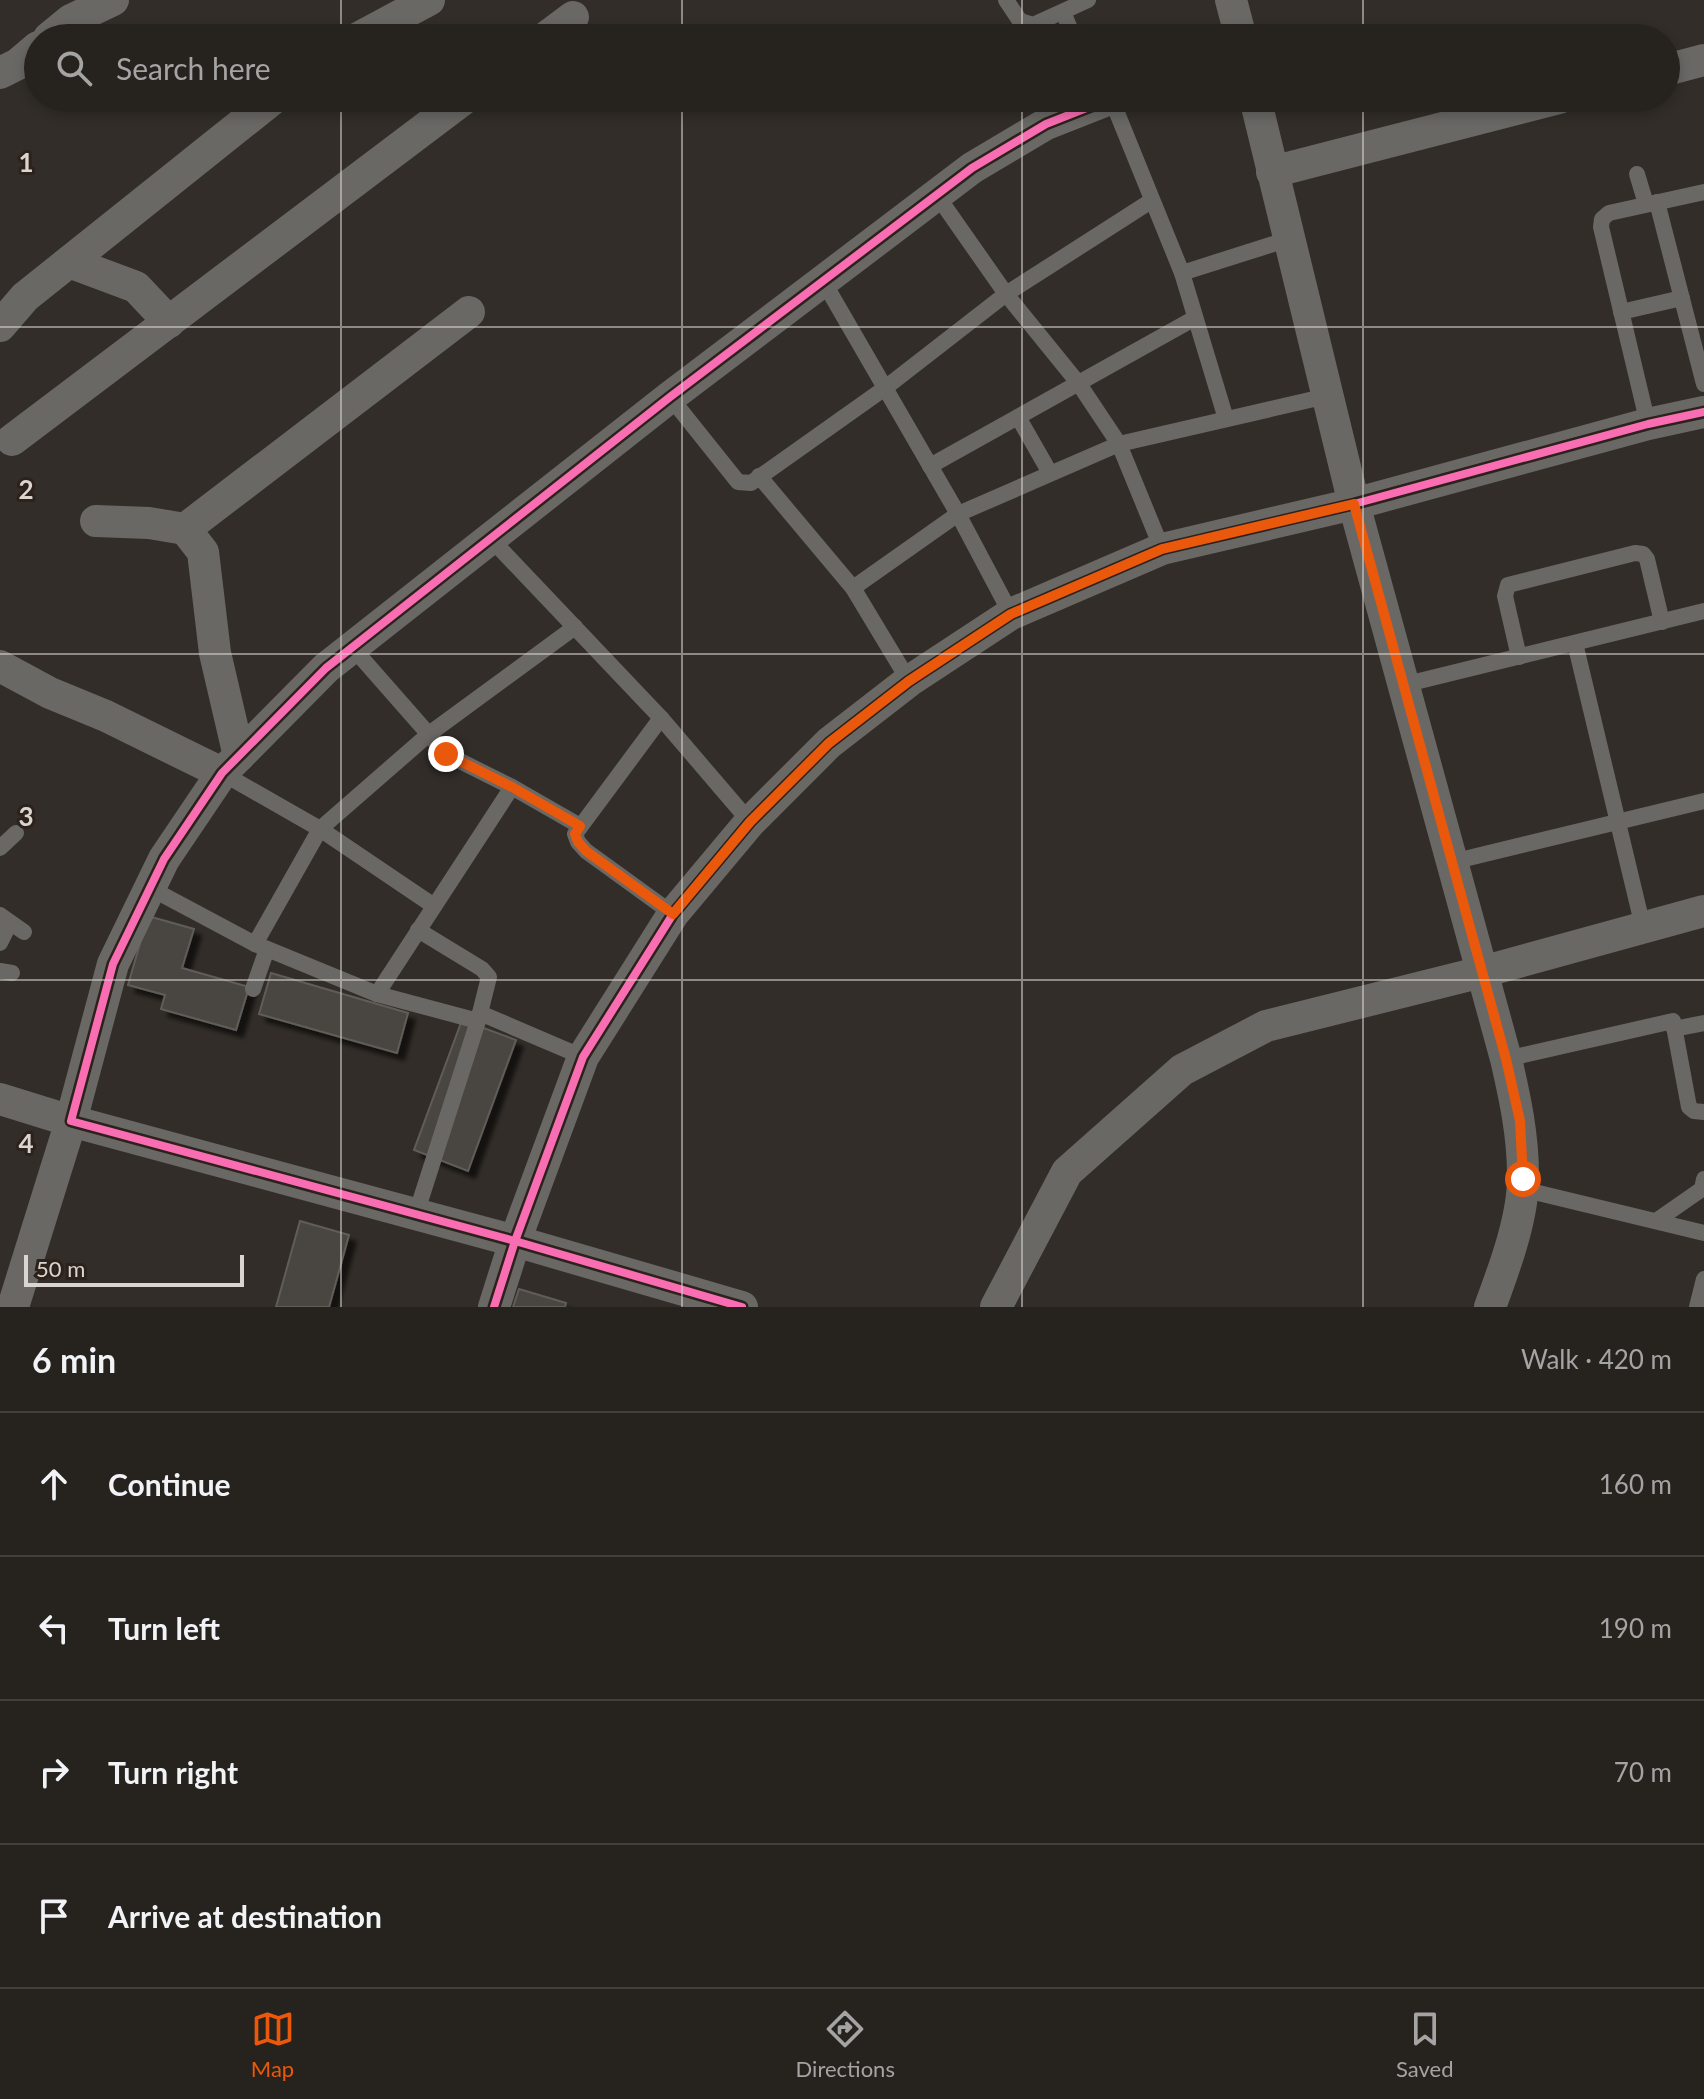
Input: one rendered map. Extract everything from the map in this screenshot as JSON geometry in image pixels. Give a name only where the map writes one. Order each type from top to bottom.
[{"type":"street","points":[[66,24],[113,0]]},
{"type":"street","points":[[384,24],[429,0]]},
{"type":"street","points":[[1231,0],[1237,24]]},
{"type":"street","points":[[564,24],[573,17]]},
{"type":"street","points":[[0,73],[24,59]]},
{"type":"street","points":[[1680,66],[1704,60]]},
{"type":"street","points":[[0,326],[25,297],[256,112]]},
{"type":"street","points":[[12,440],[446,112]]},
{"type":"street","points":[[13,1307],[71,1121],[113,964],[164,859],[231,765],[326,668],[822,279],[972,168],[1046,124],[1074,112]]},
{"type":"street","points":[[1258,112],[1354,504],[1506,1059],[1520,1121],[1522,1189],[1510,1255],[1490,1307]]},
{"type":"street","points":[[1272,172],[1505,112]]},
{"type":"street","points":[[69,262],[136,287],[169,322]]},
{"type":"street","points":[[185,529],[469,312]]},
{"type":"street","points":[[494,1307],[583,1057],[673,914],[750,822],[829,743],[909,681],[1011,614],[1162,549],[1354,504],[1648,424],[1704,412]]},
{"type":"street","points":[[96,521],[149,523],[185,529],[203,552],[231,765]]},
{"type":"street","points":[[0,666],[50,693],[231,765]]},
{"type":"street","points":[[996,1307],[1067,1172],[1182,1070],[1266,1026],[1482,972],[1704,911]]},
{"type":"street","points":[[0,1099],[742,1307]]},
{"type":"lane","points":[[1006,0],[1025,24]]},
{"type":"lane","points":[[1035,24],[1088,0]]},
{"type":"lane","points":[[1063,12],[1068,24]]},
{"type":"lane","points":[[1111,112],[1182,273],[1226,419]]},
{"type":"lane","points":[[1637,174],[1652,203],[1682,298],[1704,384]]},
{"type":"lane","points":[[1648,424],[1601,227],[1602,219],[1609,213],[1704,192]]},
{"type":"lane","points":[[936,194],[1006,294],[1079,384],[1119,444],[1162,549]]},
{"type":"lane","points":[[670,397],[738,482],[751,483],[885,388],[1006,294],[1151,201]]},
{"type":"lane","points":[[1182,273],[1289,239]]},
{"type":"lane","points":[[822,279],[958,514],[1011,614]]},
{"type":"lane","points":[[1621,312],[1682,298]]},
{"type":"lane","points":[[930,466],[1195,318]]},
{"type":"lane","points":[[853,588],[958,514],[1119,444],[1327,396]]},
{"type":"lane","points":[[1018,417],[1050,473]]},
{"type":"lane","points":[[759,476],[853,588],[909,681]]},
{"type":"lane","points":[[490,538],[661,718],[750,822]]},
{"type":"lane","points":[[1519,657],[1505,589],[1508,585],[1635,553],[1643,554],[1647,559],[1662,622]]},
{"type":"lane","points":[[1403,685],[1704,611]]},
{"type":"lane","points":[[253,989],[261,947],[320,829],[429,734],[575,627]]},
{"type":"lane","points":[[1575,643],[1643,927]]},
{"type":"lane","points":[[352,647],[446,754],[580,826]]},
{"type":"lane","points":[[661,718],[575,834],[586,851],[673,914]]},
{"type":"lane","points":[[231,765],[434,906]]},
{"type":"lane","points":[[377,994],[512,787]]},
{"type":"lane","points":[[1452,862],[1704,801]]},
{"type":"lane","points":[[0,848],[16,833]]},
{"type":"lane","points":[[150,888],[261,947],[377,994],[479,1017],[583,1057]]},
{"type":"lane","points":[[0,943],[11,923]]},
{"type":"lane","points":[[416,1214],[489,977],[482,969],[418,930]]},
{"type":"lane","points":[[1506,1059],[1673,1021],[1689,1107],[1704,1112]]},
{"type":"lane","points":[[1674,1029],[1704,1023]]},
{"type":"lane","points":[[1656,1221],[1702,1189],[1704,1179]]},
{"type":"lane","points":[[1522,1189],[1704,1233]]},
{"type":"lane","points":[[1697,1307],[1704,1279]]},
{"type":"building","points":[[148,916],[194,929],[182,968],[249,987],[236,1030],[161,1009],[165,995],[128,985]]},
{"type":"building","points":[[271,973],[408,1013],[397,1053],[259,1014]]},
{"type":"building","points":[[462,1020],[516,1040],[468,1171],[414,1150]]},
{"type":"building","points":[[300,1221],[349,1235],[329,1307],[276,1307]]},
{"type":"building","points":[[519,1289],[566,1303],[565,1307],[513,1307]]},
{"type":"cycle path","points":[[742,1307],[515,1241],[71,1121],[113,964],[164,859],[222,773],[326,668],[670,397],[972,168],[1046,124],[1076,112]]},
{"type":"cycle path","points":[[494,1307],[583,1057],[673,914],[750,822],[829,743],[909,681],[1011,614],[1162,549],[1354,504],[1648,424],[1704,412]]},
{"type":"route","points":[[446,754],[580,826],[575,834],[586,851],[673,914],[750,822],[829,743],[909,681],[1011,614],[1162,549],[1354,504],[1506,1059],[1520,1121],[1523,1179]]}]
